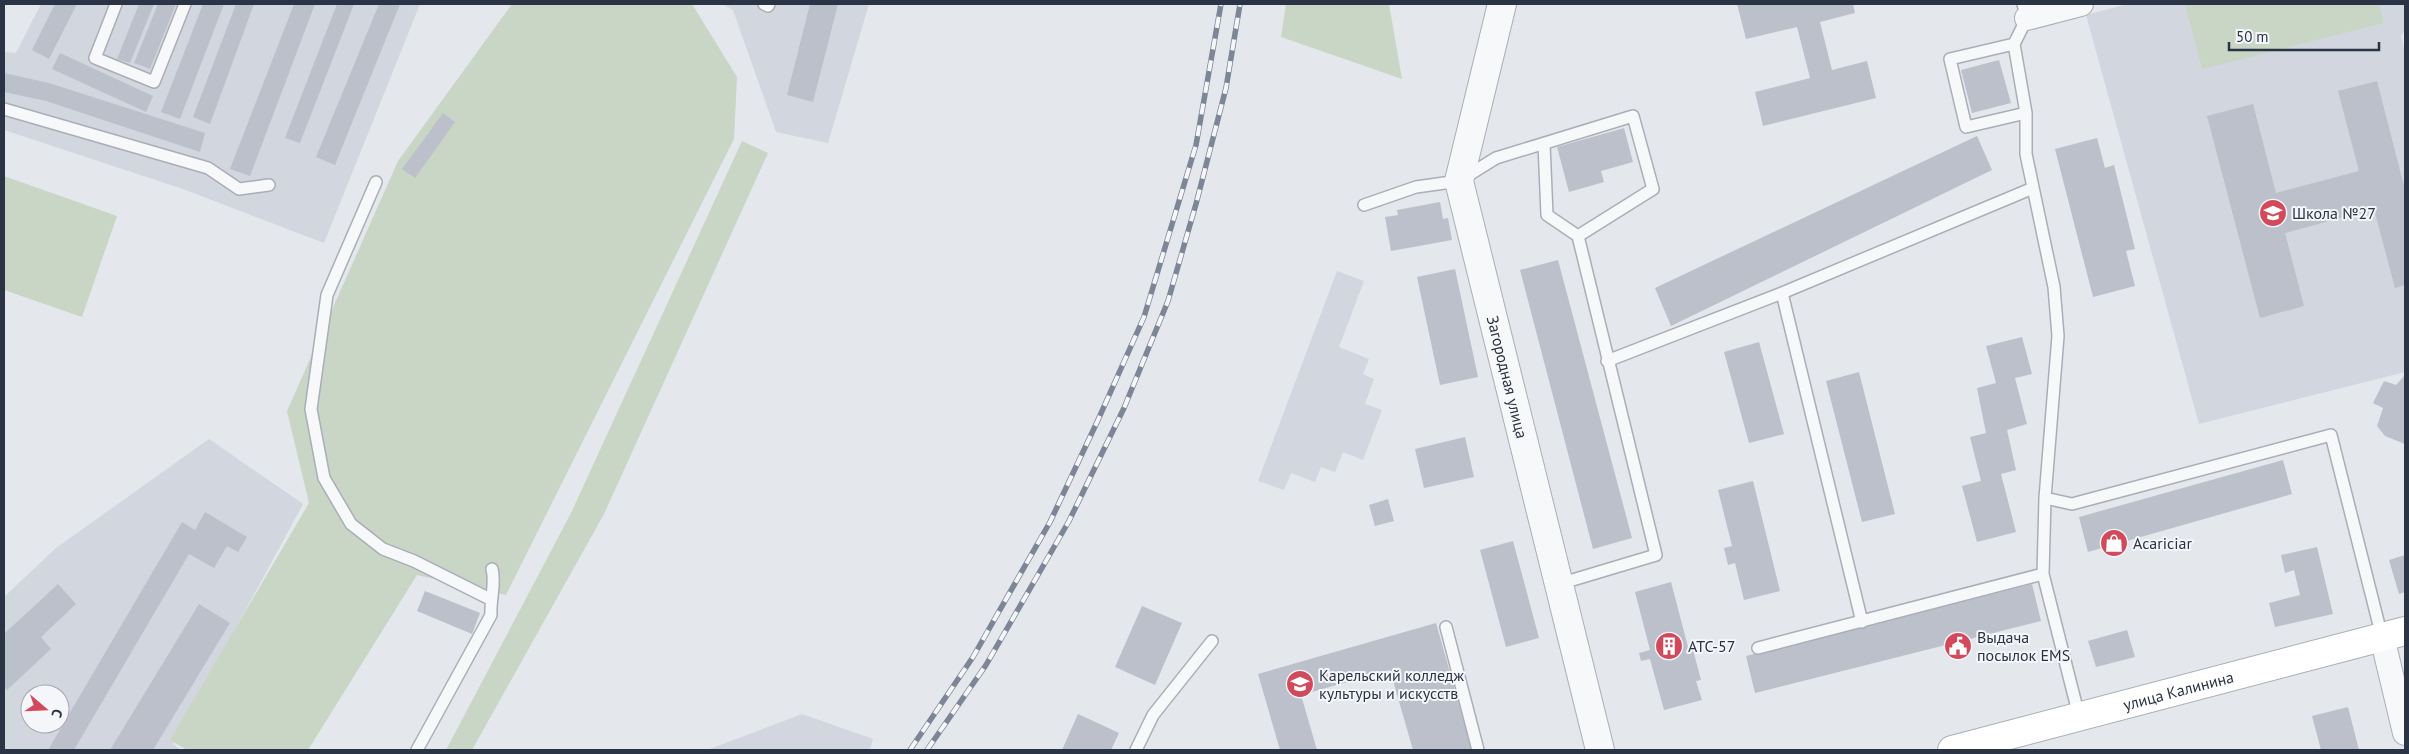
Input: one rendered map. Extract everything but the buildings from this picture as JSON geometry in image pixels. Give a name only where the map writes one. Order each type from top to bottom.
[{"type":"main road","name":"улица Калинина","points":[[1952,750],[2394,634]]},
{"type":"street","name":"Загородная улица","points":[[1502,4],[1459,180],[1600,750]]},
{"type":"street","points":[[2025,11],[2080,4]]},
{"type":"street","points":[[2394,634],[2405,733]]},
{"type":"lane","points":[[116,4],[95,58],[154,82],[185,4]]},
{"type":"lane","points":[[764,4],[768,6],[769,4]]},
{"type":"lane","points":[[2025,11],[2014,44],[2026,113],[2026,154],[2054,287],[2058,336],[2045,498],[2043,574],[2079,716]]},
{"type":"lane","points":[[2014,44],[1950,59],[1966,128],[2026,113]]},
{"type":"lane","points":[[4,109],[208,168],[239,189],[269,185]]},
{"type":"lane","points":[[1364,205],[1416,186],[1459,180],[1496,158],[1633,116],[1653,189],[1578,236]]},
{"type":"lane","points":[[1544,144],[1547,215],[1578,236],[1607,361],[1656,555],[1559,584]]},
{"type":"lane","points":[[376,182],[327,295],[311,409],[324,478],[351,524],[384,549],[414,561],[490,599]]},
{"type":"lane","points":[[1607,361],[1782,293],[2033,188]]},
{"type":"lane","points":[[1782,293],[1862,622]]},
{"type":"lane","points":[[2045,498],[2072,504],[2331,435],[2394,634]]},
{"type":"lane","points":[[417,750],[491,615],[490,599],[495,578],[492,569]]},
{"type":"lane","points":[[1758,648],[2043,574]]},
{"type":"lane","points":[[1446,627],[1478,750]]},
{"type":"lane","points":[[1136,750],[1153,715],[1212,641]]},
{"type":"shaded area","points":[[41,4],[420,4],[324,243],[183,189],[4,130],[4,52],[16,53]]},
{"type":"shaded area","points":[[723,4],[869,4],[828,143],[776,132],[733,10]]},
{"type":"shaded area","name":"Школа №27","points":[[2128,4],[2405,4],[2405,30],[2401,36],[2405,53],[2405,372],[2199,424],[2086,15]]},
{"type":"shaded area","points":[[1337,271],[1364,281],[1339,347],[1369,359],[1363,374],[1374,379],[1365,404],[1382,410],[1363,460],[1343,452],[1335,472],[1321,467],[1315,482],[1291,473],[1284,490],[1258,481]]},
{"type":"shaded area","points":[[209,439],[303,504],[173,744],[181,750],[4,750],[4,597],[56,548]]},
{"type":"shaded area","points":[[802,714],[873,739],[870,750],[707,750]]},
{"type":"green space","points":[[512,4],[692,4],[737,77],[734,139],[506,595],[417,575],[308,750],[187,750],[170,740],[309,503],[287,411],[398,161]]},
{"type":"green space","points":[[1286,4],[1389,4],[1402,79],[1281,37]]},
{"type":"green space","points":[[2185,4],[2379,4],[2384,23],[2202,69]]},
{"type":"green space","points":[[742,141],[768,153],[604,514],[472,750],[446,750],[571,513]]},
{"type":"green space","points":[[4,176],[117,216],[82,317],[4,290]]},
{"type":"railway","points":[[910,750],[973,657],[1050,522],[1144,317],[1196,145],[1221,4]]},
{"type":"railway","points":[[927,750],[986,665],[1069,521],[1124,408],[1168,301],[1196,204],[1226,88],[1240,4]]},
{"type":"place","name":"Школа №27","points":[[2273,213]]},
{"type":"place","name":"Acariciar","points":[[2114,543]]},
{"type":"place","name":"АТС-57","points":[[1669,646]]},
{"type":"place","name":"Выдача посылок EMS","points":[[1958,646]]},
{"type":"place","name":"Карельский колледж культуры и искусств","points":[[1300,684]]}]
